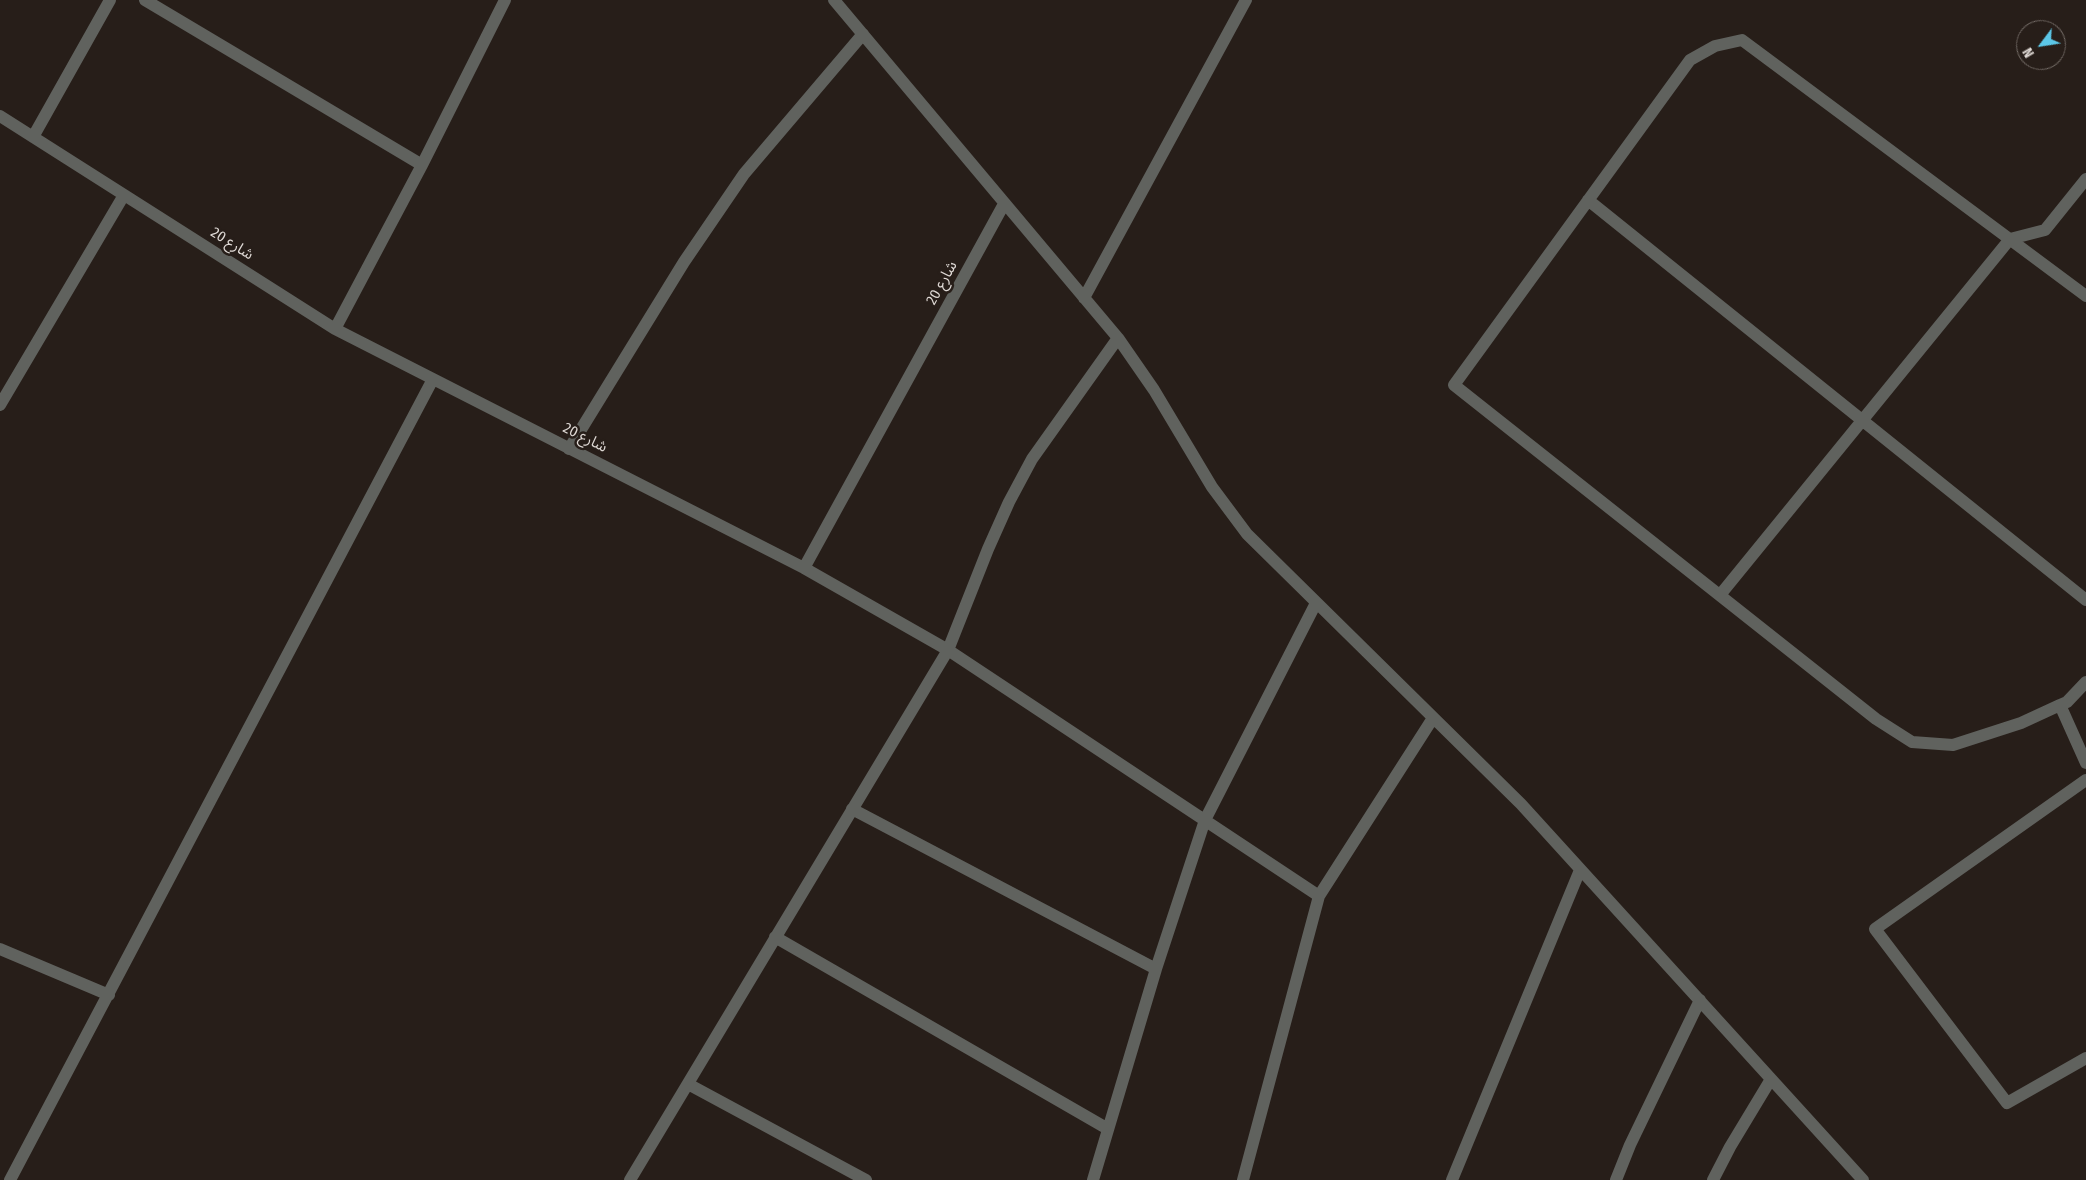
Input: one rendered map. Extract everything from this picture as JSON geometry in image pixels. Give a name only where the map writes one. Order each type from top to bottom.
[{"type":"street","points":[[33,137],[110,0]]},
{"type":"street","points":[[145,0],[422,165]]},
{"type":"street","points":[[335,329],[422,165],[505,0]]},
{"type":"street","points":[[834,0],[1118,338],[1154,390],[1212,488],[1247,534],[1521,804],[1864,1180]]},
{"type":"street","points":[[1084,298],[1246,0]]},
{"type":"street","points":[[569,448],[684,262],[739,181],[863,34]]},
{"type":"street","points":[[2086,296],[1742,40],[1715,46],[1690,60],[1454,385],[1876,719],[1912,742],[1952,745],[2021,723],[2067,702],[2086,682]]},
{"type":"street","name":"شارع 20","points":[[0,116],[335,329],[804,568],[1004,204]]},
{"type":"street","points":[[1720,595],[2010,239],[2045,230],[2086,179]]},
{"type":"street","points":[[0,405],[124,195]]},
{"type":"street","points":[[1588,200],[2086,600]]},
{"type":"street","points":[[630,1180],[948,650],[988,549],[1027,467],[1118,338]]},
{"type":"street","points":[[10,1180],[433,379]]},
{"type":"street","points":[[804,568],[948,650],[1319,896]]},
{"type":"street","points":[[1093,1180],[1156,969],[1205,820],[1316,604]]},
{"type":"street","points":[[2060,705],[2086,763]]},
{"type":"street","points":[[1243,1180],[1319,896],[1433,718]]},
{"type":"street","points":[[2086,780],[1876,929],[2007,1103],[2086,1058]]},
{"type":"street","points":[[852,809],[1156,969]]},
{"type":"street","points":[[1452,1180],[1580,870]]},
{"type":"street","points":[[775,937],[1108,1129]]},
{"type":"street","points":[[0,949],[109,995]]},
{"type":"street","points":[[1616,1180],[1630,1145],[1700,1000]]},
{"type":"street","points":[[1713,1180],[1730,1147],[1771,1078]]},
{"type":"street","points":[[688,1084],[866,1180]]}]
